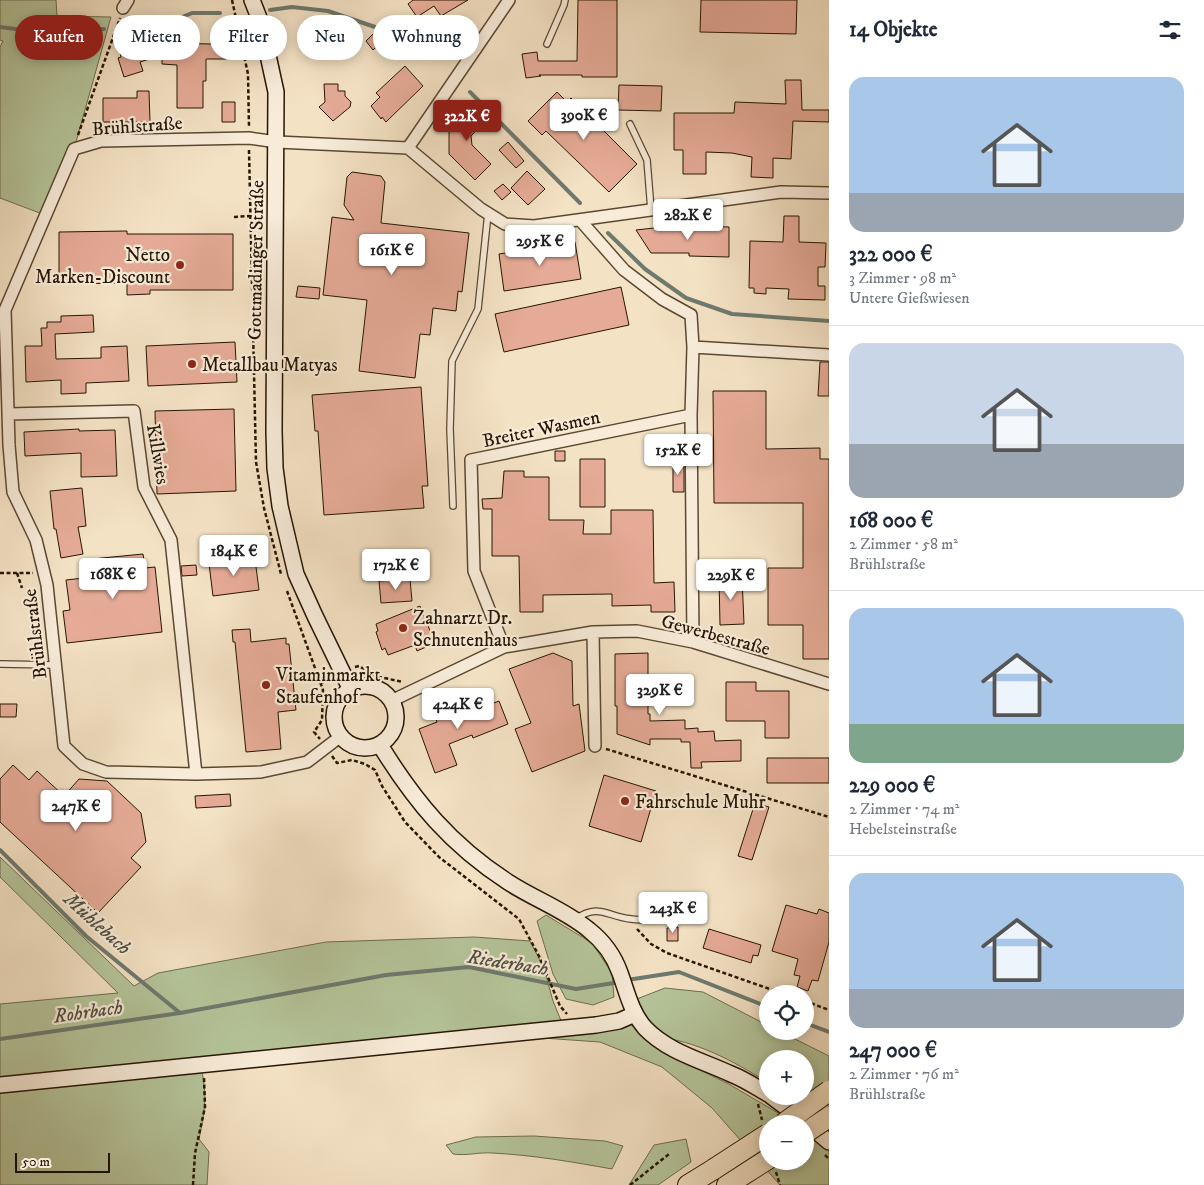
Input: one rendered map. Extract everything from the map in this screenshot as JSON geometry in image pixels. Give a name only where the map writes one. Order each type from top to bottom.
[{"type":"highway","points":[[796,1115],[829,1091]]},
{"type":"highway","points":[[814,1127],[829,1117]]},
{"type":"highway","points":[[688,1185],[759,1140]]},
{"type":"highway","points":[[727,1185],[759,1165]]},
{"type":"main road","name":"Gottmadinger Straße","points":[[252,0],[261,23],[276,92],[274,431],[280,506],[296,574],[351,690]]},
{"type":"main road","points":[[361,686],[372,687],[382,691],[391,702],[395,708],[396,719],[394,729],[388,738],[380,744],[369,748],[349,744],[336,728],[334,720],[338,702],[351,690],[361,686]]},
{"type":"main road","points":[[380,744],[412,794],[457,843],[508,882],[589,930],[601,942],[613,957],[635,1014],[643,1026],[667,1046],[731,1074],[759,1089]]},
{"type":"main road","points":[[0,1085],[596,1025],[619,1021],[635,1014]]},
{"type":"main road","points":[[783,1105],[829,1142]]},
{"type":"street","points":[[509,0],[408,148],[488,213],[505,224],[534,226],[781,192],[829,193]]},
{"type":"street","name":"Brühlstraße","points":[[341,736],[307,762],[262,772],[196,774],[106,772],[84,764],[64,746],[47,585],[36,540],[14,492],[9,445],[5,310],[74,149],[101,141],[249,138],[277,142],[408,148]]},
{"type":"street","points":[[580,220],[624,270],[662,299],[691,315],[693,347],[691,415],[693,642]]},
{"type":"street","points":[[693,347],[829,354]]},
{"type":"street","name":"Killwies","points":[[8,414],[134,411],[144,487],[171,540],[196,774]]},
{"type":"street","name":"Breiter Wasmen","points":[[504,647],[474,571],[471,460],[691,415]]},
{"type":"street","name":"Gewerbestraße","points":[[391,702],[504,647],[592,632],[637,631],[693,642],[829,684]]},
{"type":"street","points":[[592,632],[595,746]]},
{"type":"lane","points":[[547,44],[564,5],[564,0]]},
{"type":"lane","points":[[630,124],[647,160],[651,210]]},
{"type":"lane","points":[[453,506],[450,429],[452,361],[478,310],[488,213]]},
{"type":"lane","points":[[0,664],[56,665]]},
{"type":"lane","points":[[573,920],[585,912],[594,910],[630,919],[678,919]]},
{"type":"path","points":[[232,0],[248,74],[256,462],[264,508],[281,574]]},
{"type":"path","points":[[74,149],[126,4]]},
{"type":"path","points":[[234,217],[250,216]]},
{"type":"path","points":[[0,573],[44,573]]},
{"type":"path","points":[[18,573],[22,588]]},
{"type":"path","points":[[284,583],[323,690],[322,720],[314,732],[337,763],[352,760],[365,764],[375,770],[382,786],[405,822],[439,857],[519,919],[539,956],[557,998]]},
{"type":"path","points":[[321,683],[359,666],[374,676],[404,683],[413,682],[420,687]]},
{"type":"path","points":[[595,746],[829,817]]},
{"type":"path","points":[[630,919],[642,936],[651,944],[667,953],[759,985]]},
{"type":"path","points":[[814,1004],[829,1010]]},
{"type":"path","points":[[193,1185],[195,1154],[205,1108],[205,1083],[200,1064]]},
{"type":"path","points":[[630,1185],[669,1154]]},
{"type":"green space","points":[[0,0],[56,0],[57,15],[15,15],[15,60],[99,60],[74,149],[45,215],[0,198],[0,47],[3,41],[0,40]]},
{"type":"green space","points":[[103,17],[111,17],[103,46]]},
{"type":"green space","points":[[0,857],[134,986],[158,973],[326,942],[474,937],[530,941],[544,968],[553,1001],[564,1028],[635,1014],[629,1002],[665,988],[703,992],[759,1021],[759,1040],[797,1040],[829,1056],[829,1119],[806,1105],[814,1105],[814,1050],[759,1050],[759,1077],[727,1059],[699,1047],[685,1042],[655,1037],[679,1060],[727,1083],[759,1102],[759,1105],[765,1105],[782,1115],[759,1115],[759,1161],[712,1108],[662,1067],[600,1042],[499,1035],[200,1064],[205,1102],[199,1139],[209,1152],[207,1185],[0,1185],[0,1004],[118,993],[0,877]]},
{"type":"green space","points":[[546,915],[592,943],[612,973],[614,997],[593,1005],[566,999],[553,974],[537,921]]},
{"type":"green space","points":[[814,1133],[829,1142],[829,1185],[780,1185],[767,1170],[814,1170]]},
{"type":"green space","points":[[534,1136],[605,1141],[623,1146],[612,1169],[523,1155],[453,1154],[446,1145],[476,1137]]},
{"type":"green space","points":[[686,1139],[691,1162],[658,1185],[629,1185],[654,1145]]},
{"type":"building","points":[[413,0],[468,0],[443,15],[440,15],[434,6],[420,15],[416,15],[408,4]]},
{"type":"building","points":[[578,0],[617,0],[617,77],[539,75],[541,76],[526,78],[522,54],[537,52],[538,61],[577,61]]},
{"type":"building","points":[[701,0],[797,0],[796,34],[700,32]]},
{"type":"building","points":[[373,34],[373,50],[366,41]]},
{"type":"building","points":[[200,44],[210,44],[210,59],[206,59],[206,81],[203,81],[203,108],[177,108],[177,65],[162,64],[162,60],[200,60]]},
{"type":"building","points":[[119,60],[146,60],[140,62],[143,71],[124,77]]},
{"type":"building","points":[[405,66],[423,86],[386,122],[382,117],[381,119],[371,106],[380,97],[376,93]]},
{"type":"building","points":[[785,80],[801,80],[802,110],[829,110],[829,122],[793,121],[791,159],[773,158],[773,178],[751,177],[752,157],[732,153],[706,152],[706,174],[683,174],[683,150],[674,150],[674,113],[734,113],[735,102],[786,104]]},
{"type":"building","points":[[324,84],[338,84],[338,91],[345,91],[345,96],[351,102],[350,107],[333,121],[319,107],[325,102]]},
{"type":"building","points":[[619,85],[662,86],[661,111],[618,110]]},
{"type":"building","points":[[137,91],[149,91],[150,122],[103,122],[103,98],[137,98]]},
{"type":"building","points":[[557,92],[567,102],[571,98],[637,164],[609,192],[546,131],[542,135],[528,121]]},
{"type":"building","points":[[222,102],[235,102],[235,122],[222,122]]},
{"type":"building","points":[[469,104],[485,121],[471,136],[472,145],[491,164],[475,180],[449,154],[449,125]]},
{"type":"building","points":[[508,142],[524,161],[516,168],[499,150]]},
{"type":"building","points":[[527,171],[545,189],[528,205],[511,188]]},
{"type":"building","points":[[352,172],[381,176],[385,182],[381,223],[469,233],[462,292],[458,291],[456,311],[433,308],[430,335],[420,334],[415,378],[359,371],[367,300],[323,295],[332,217],[354,220],[344,205],[347,177]]},
{"type":"building","points":[[503,184],[511,192],[502,200],[494,191]]},
{"type":"building","points":[[784,216],[799,216],[799,242],[826,243],[825,267],[818,267],[818,286],[825,286],[825,300],[788,299],[789,289],[766,288],[766,294],[754,293],[754,288],[749,288],[750,241],[783,242]]},
{"type":"building","points":[[690,226],[729,227],[729,257],[689,256],[689,253],[651,253],[636,230],[690,228]]},
{"type":"building","name":"Netto Marken-Discount","points":[[127,231],[127,234],[233,234],[233,290],[150,290],[150,294],[127,295],[127,283],[59,284],[59,232]]},
{"type":"building","points":[[575,242],[581,279],[504,291],[499,254]]},
{"type":"building","points":[[298,286],[320,288],[319,299],[296,297]]},
{"type":"building","points":[[621,287],[629,325],[504,352],[495,314]]},
{"type":"building","points":[[93,315],[94,332],[55,334],[56,359],[101,358],[101,347],[127,346],[129,381],[86,383],[86,393],[61,394],[61,380],[26,382],[25,346],[42,346],[41,328],[47,328],[47,322],[61,322],[61,316]]},
{"type":"building","name":"Metallbau Matyas","points":[[235,342],[237,382],[148,386],[146,346]]},
{"type":"building","points":[[820,362],[829,362],[829,396],[818,396]]},
{"type":"building","points":[[421,387],[428,486],[422,486],[424,508],[324,515],[318,431],[315,431],[312,395]]},
{"type":"building","points":[[713,391],[766,391],[766,449],[820,448],[820,459],[829,459],[829,659],[803,659],[803,625],[768,625],[768,568],[803,568],[803,503],[714,503]]},
{"type":"building","points":[[234,409],[236,491],[157,494],[155,411]]},
{"type":"building","points":[[79,429],[79,431],[115,430],[117,476],[81,477],[81,453],[25,456],[24,432]]},
{"type":"building","points":[[555,451],[565,451],[565,461],[555,461]]},
{"type":"building","points":[[580,459],[605,459],[605,507],[580,507]]},
{"type":"building","points":[[673,461],[684,461],[684,492],[673,492]]},
{"type":"building","points":[[504,471],[524,471],[524,477],[549,477],[549,520],[584,520],[583,534],[611,534],[611,510],[653,510],[654,583],[674,582],[675,612],[651,612],[651,605],[612,606],[612,594],[543,595],[543,612],[520,612],[519,556],[492,556],[492,509],[483,509],[482,499],[502,498]]},
{"type":"building","points":[[82,488],[86,526],[78,527],[83,554],[61,558],[56,529],[54,529],[50,491]]},
{"type":"building","points":[[143,554],[145,568],[155,567],[162,632],[67,643],[63,611],[70,610],[66,580],[84,578],[82,560]]},
{"type":"building","points":[[255,559],[259,590],[213,596],[209,564]]},
{"type":"building","points":[[196,565],[197,575],[182,576],[181,566]]},
{"type":"building","points":[[742,577],[744,624],[720,625],[719,578]]},
{"type":"building","points":[[410,579],[412,601],[381,603],[379,581]]},
{"type":"building","name":"Zahnarzt Dr. Schnutenhaus","points":[[420,606],[435,643],[417,651],[415,645],[388,655],[385,648],[382,650],[376,632],[378,631],[376,624]]},
{"type":"building","name":"Vitaminmarkt Staufenhof","points":[[250,629],[251,642],[286,638],[286,644],[289,644],[296,710],[278,712],[281,749],[246,752],[235,642],[233,642],[232,630]]},
{"type":"building","points":[[553,653],[572,661],[573,706],[579,704],[585,751],[532,772],[515,729],[531,723],[509,669]]},
{"type":"building","points":[[648,653],[648,714],[650,714],[650,721],[685,720],[685,729],[698,728],[698,732],[714,731],[715,741],[741,740],[741,761],[701,762],[702,768],[691,768],[690,742],[681,742],[681,739],[650,739],[650,745],[617,734],[615,654]]},
{"type":"building","points":[[726,682],[756,682],[756,691],[789,691],[789,738],[765,738],[765,721],[726,721]]},
{"type":"building","points":[[456,700],[462,715],[499,701],[508,724],[473,738],[472,735],[449,744],[457,765],[435,773],[419,729],[437,722],[432,709]]},
{"type":"building","points":[[0,704],[17,704],[16,717],[0,717]]},
{"type":"building","points":[[767,758],[829,758],[829,783],[767,783]]},
{"type":"building","points":[[13,765],[29,780],[37,771],[64,796],[79,779],[107,781],[141,813],[146,842],[131,858],[141,867],[98,913],[0,822],[0,779]]},
{"type":"building","name":"Fahrschule Muhr","points":[[604,775],[656,791],[641,842],[589,826]]},
{"type":"building","points":[[230,794],[231,806],[196,808],[195,796]]},
{"type":"building","points":[[755,803],[769,807],[752,860],[738,856]]},
{"type":"building","points":[[786,905],[817,914],[819,909],[829,913],[829,942],[818,981],[812,980],[810,985],[798,985],[800,976],[794,975],[798,959],[772,951]]},
{"type":"building","points":[[678,927],[678,941],[667,941],[667,928]]},
{"type":"building","points":[[709,929],[761,945],[758,956],[753,955],[751,963],[703,948]]},
{"type":"waterway","points":[[270,10],[292,7],[328,11],[373,26]]},
{"type":"waterway","points":[[187,15],[192,13],[220,13]]},
{"type":"waterway","points":[[0,27],[52,31],[104,29]]},
{"type":"waterway","points":[[470,92],[580,203]]},
{"type":"waterway","points":[[608,233],[645,269],[686,298],[732,314],[829,321]]},
{"type":"waterway","name":"Mühlebach","points":[[0,850],[86,936],[180,1013]]},
{"type":"waterway","name":"Riederbach","points":[[0,1039],[180,1013],[386,975],[469,967],[576,989],[620,982]]},
{"type":"waterway","name":"Riederbach","points":[[627,980],[679,972],[759,1003]]},
{"type":"waterway","name":"Riederbach","points":[[814,1026],[829,1032]]},
{"type":"place","name":"Netto Marken-Discount","points":[[180,265]]},
{"type":"place","name":"Metallbau Matyas","points":[[192,364]]},
{"type":"place","name":"Zahnarzt Dr. Schnutenhaus","points":[[403,628]]},
{"type":"place","name":"Vitaminmarkt Staufenhof","points":[[266,685]]},
{"type":"place","name":"Fahrschule Muhr","points":[[625,801]]},
{"type":"water label","name":"Rohrbach","points":[[88,1011]]}]
